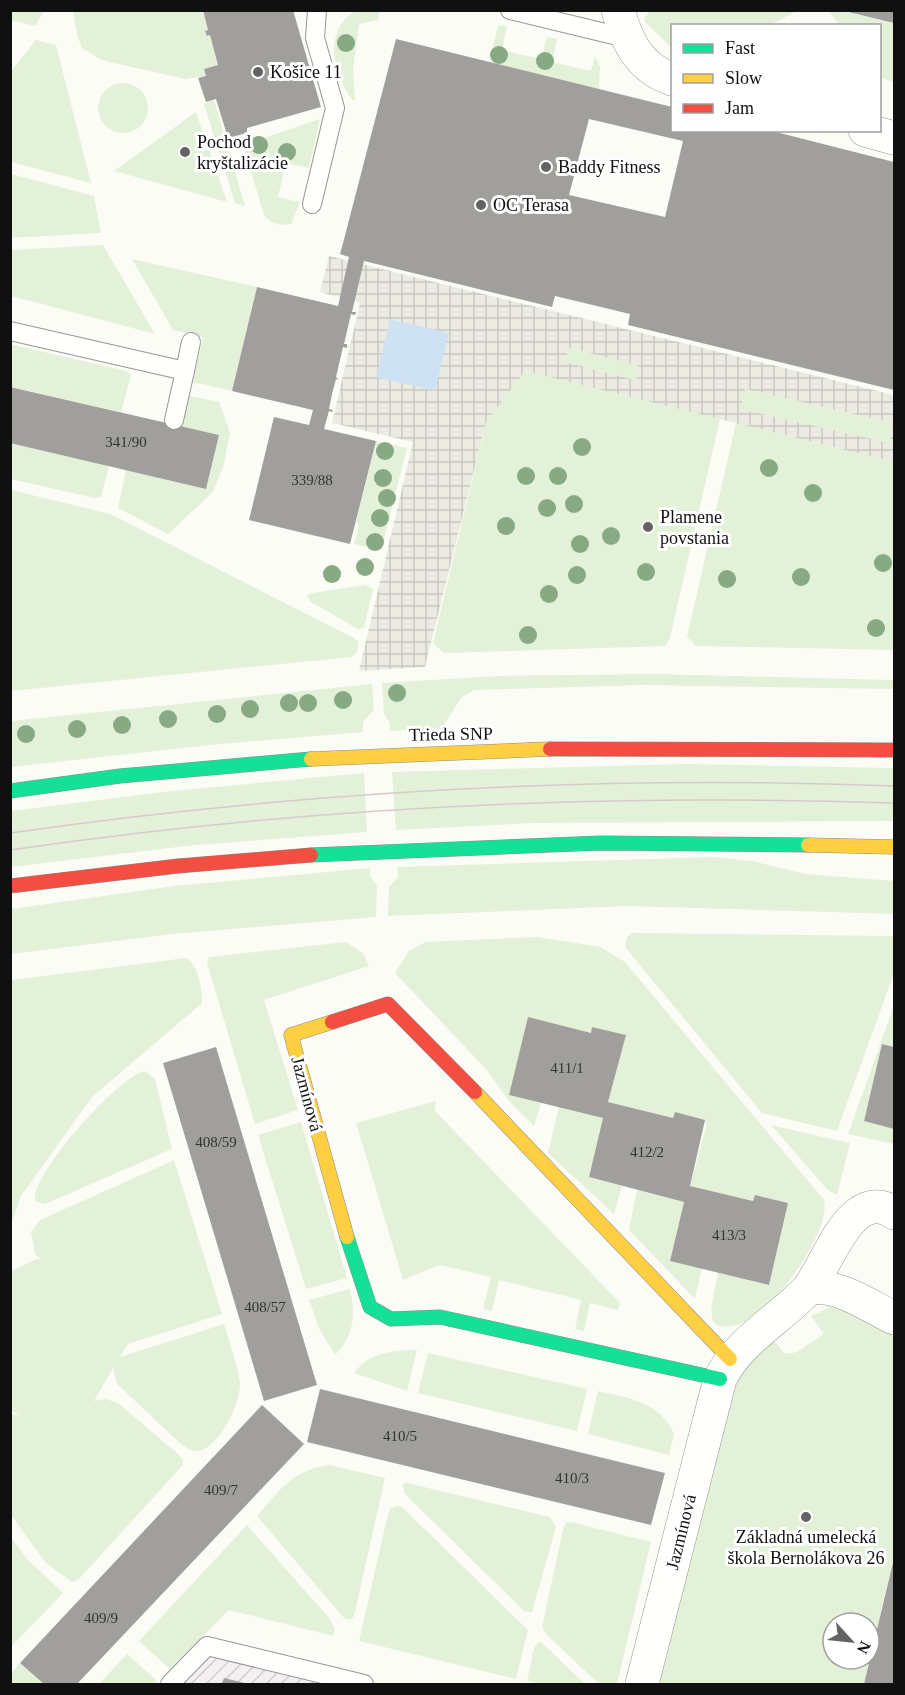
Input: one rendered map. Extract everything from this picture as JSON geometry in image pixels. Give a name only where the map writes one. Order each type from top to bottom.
[{"type":"street","points":[[622,24],[642,60],[671,78]]},
{"type":"street","points":[[872,132],[894,138]]},
{"type":"street","name":"Trieda SNP","points":[[10,790],[208,767],[436,751],[729,747],[894,750]]},
{"type":"street","points":[[10,886],[220,862],[382,850],[686,842],[894,847]]},
{"type":"street","name":"Jazmínová","points":[[388,1004],[538,1156],[725,1369],[440,1317],[391,1319],[370,1307],[359,1279],[291,1035],[388,1004]]},
{"type":"street","name":"Jazmínová","points":[[642,1684],[725,1369],[752,1336],[808,1288],[828,1252],[848,1223],[865,1211],[874,1209],[885,1208],[894,1213]]},
{"type":"street","points":[[808,1288],[827,1287],[843,1292],[894,1318]]},
{"type":"lane","points":[[312,204],[334,108],[315,38],[317,10]]},
{"type":"lane","points":[[510,10],[622,24]]},
{"type":"lane","points":[[10,332],[185,371]]},
{"type":"lane","points":[[174,420],[191,342]]},
{"type":"lane","points":[[170,1684],[207,1646],[364,1684]]},
{"type":"shaded area","points":[[329,256],[894,395],[894,462],[525,371],[486,422],[425,667],[359,671],[413,442],[332,423],[360,303],[320,292]],"holes":[[[569,348],[639,366],[636,380],[565,362]],[[745,389],[893,423],[889,443],[740,409]]]},
{"type":"shaded area","points":[[207,1646],[364,1684],[170,1684]]},
{"type":"green space","points":[[357,10],[380,11],[378,20],[359,24],[353,69],[355,100],[353,100],[340,78],[334,53],[339,29]]},
{"type":"green space","points":[[650,10],[797,10],[772,24],[671,24],[671,47],[644,19]]},
{"type":"green space","points":[[10,11],[44,11],[35,26],[11,20]]},
{"type":"green space","points":[[73,11],[203,11],[208,30],[205,32],[207,36],[210,35],[218,65],[204,69],[206,76],[185,79],[101,60],[82,48]]},
{"type":"green space","points":[[829,11],[841,11],[894,23],[894,82],[881,78],[881,24],[838,24]]},
{"type":"green space","points":[[498,26],[507,26],[502,50],[541,59],[547,37],[557,39],[552,62],[591,71],[595,56],[600,67],[599,89],[501,65],[491,53]]},
{"type":"green space","points":[[36,40],[56,45],[91,183],[11,162],[11,71]]},
{"type":"green space","points":[[118,83],[128,83],[141,90],[148,103],[148,113],[141,126],[128,133],[118,133],[109,129],[102,122],[98,113],[98,103],[102,94],[109,87]]},
{"type":"green space","points":[[214,100],[245,206],[235,203],[204,104]]},
{"type":"green space","points":[[196,112],[227,202],[114,171]]},
{"type":"green space","points":[[320,119],[309,168],[286,163],[278,197],[300,202],[291,224],[272,222],[264,215],[243,145]]},
{"type":"green space","points":[[11,174],[94,196],[101,233],[11,238]]},
{"type":"green space","points":[[103,245],[155,334],[11,296],[11,250]]},
{"type":"green space","points":[[132,259],[257,287],[232,391],[193,382],[203,337],[173,330]]},
{"type":"green space","points":[[10,344],[126,371],[131,375],[121,412],[11,387]]},
{"type":"green space","points":[[569,348],[640,366],[636,380],[565,362]]},
{"type":"green space","points":[[525,371],[720,419],[670,638],[665,646],[444,653],[433,643],[486,422]]},
{"type":"green space","points":[[744,389],[894,423],[889,444],[739,409]]},
{"type":"green space","points":[[185,395],[219,402],[230,432],[224,464],[213,492],[168,534],[118,508],[126,470],[206,489],[219,435],[179,426]]},
{"type":"green space","points":[[736,423],[894,462],[894,650],[696,646],[687,637]]},
{"type":"green space","points":[[376,441],[407,448],[381,550],[354,544],[359,526],[356,521]]},
{"type":"green space","points":[[11,443],[109,466],[101,497],[94,498],[11,479]]},
{"type":"green space","points":[[11,490],[110,514],[352,637],[358,641],[358,651],[352,657],[11,691]]},
{"type":"green space","points":[[365,585],[373,589],[364,628],[358,629],[311,602],[307,596],[312,593]]},
{"type":"green space","points":[[655,674],[894,680],[894,689],[642,685],[474,690],[461,698],[442,728],[390,731],[390,723],[384,714],[382,683],[498,676]]},
{"type":"green space","points":[[372,684],[374,710],[363,722],[363,732],[210,745],[11,767],[11,721]]},
{"type":"green space","points":[[686,764],[894,768],[894,821],[533,823],[396,830],[392,772]]},
{"type":"green space","points":[[364,773],[367,832],[195,845],[11,867],[11,811],[162,792]]},
{"type":"green space","points":[[713,857],[752,861],[806,874],[894,881],[894,914],[628,906],[388,916],[389,887],[398,877],[397,867]]},
{"type":"green space","points":[[370,868],[370,876],[377,886],[376,917],[172,934],[11,954],[11,909],[174,886]]},
{"type":"green space","points":[[632,933],[894,936],[894,973],[837,1131],[762,1113],[625,947],[627,937]]},
{"type":"green space","points":[[537,937],[601,947],[625,962],[824,1200],[824,1216],[803,1261],[786,1285],[767,1305],[747,1320],[729,1327],[713,1322],[711,1309],[718,1272],[769,1285],[788,1203],[755,1195],[753,1201],[690,1186],[706,1127],[705,1120],[675,1112],[673,1118],[608,1102],[626,1035],[593,1027],[591,1033],[528,1018],[509,1095],[541,1103],[534,1126],[509,1101],[486,1069],[395,973],[409,951],[426,942]]},
{"type":"green space","points":[[346,942],[363,953],[369,966],[264,1000],[298,1110],[255,1124],[207,963],[209,957]]},
{"type":"green space","points":[[186,958],[197,972],[201,985],[202,1003],[92,1097],[21,1196],[11,1224],[11,980]]},
{"type":"green space","points":[[894,1006],[894,1047],[882,1044],[864,1121],[894,1129],[893,1144],[848,1134]]},
{"type":"green space","points":[[145,1071],[155,1079],[172,1149],[45,1204],[35,1201],[37,1189],[46,1172],[78,1129],[116,1090]]},
{"type":"green space","points":[[436,1101],[435,1111],[620,1303],[618,1310],[590,1303],[584,1331],[575,1329],[581,1300],[499,1280],[492,1311],[483,1309],[491,1277],[440,1265],[403,1280],[356,1123]]},
{"type":"green space","points":[[559,1107],[603,1118],[589,1177],[622,1186],[614,1214],[548,1153]]},
{"type":"green space","points":[[301,1122],[347,1278],[306,1289],[258,1135]]},
{"type":"green space","points":[[771,1125],[850,1143],[837,1195],[828,1190]]},
{"type":"green space","points":[[174,1160],[222,1314],[128,1344],[120,1357],[224,1324],[240,1383],[237,1401],[228,1423],[214,1441],[207,1448],[199,1451],[190,1450],[117,1384],[113,1368],[94,1401],[106,1399],[118,1403],[179,1455],[183,1460],[183,1465],[78,1580],[72,1582],[46,1563],[11,1515],[11,1414],[19,1416],[11,1410],[11,1271],[37,1259],[42,1260],[35,1254],[31,1232],[40,1220]]},
{"type":"green space","points":[[637,1190],[684,1202],[670,1260],[702,1268],[695,1299],[629,1230]]},
{"type":"green space","points":[[350,1289],[353,1308],[352,1325],[346,1340],[335,1355],[319,1328],[309,1300]]},
{"type":"green space","name":"Základná umelecká škola Bernolákova 26","points":[[831,1307],[840,1308],[894,1332],[894,1555],[881,1611],[821,1611],[821,1671],[867,1671],[864,1684],[657,1684],[736,1377],[772,1338],[785,1354],[797,1352],[824,1334],[811,1316]]},
{"type":"green space","points":[[417,1350],[407,1391],[354,1373],[374,1356]]},
{"type":"green space","points":[[428,1353],[587,1389],[577,1431],[418,1393]]},
{"type":"green space","points":[[598,1391],[632,1399],[661,1415],[674,1434],[669,1455],[588,1434]]},
{"type":"green space","points":[[329,1465],[385,1478],[354,1616],[350,1620],[344,1618],[257,1516],[296,1476],[305,1471]]},
{"type":"green space","points":[[407,1483],[550,1517],[556,1527],[532,1612],[524,1611],[404,1493],[403,1484]]},
{"type":"green space","points":[[402,1507],[528,1630],[516,1679],[359,1641],[388,1514],[391,1508]]},
{"type":"green space","points":[[571,1522],[651,1542],[617,1684],[599,1684],[547,1635],[542,1627],[563,1529],[566,1523]]},
{"type":"green space","points":[[247,1525],[329,1618],[335,1629],[333,1636],[229,1610],[170,1669],[139,1641]]},
{"type":"green space","points":[[11,1537],[27,1559],[63,1593],[11,1647]]},
{"type":"green space","points":[[539,1642],[585,1684],[541,1684],[527,1681],[534,1648]]},
{"type":"green space","points":[[127,1654],[157,1681],[153,1684],[99,1684]]},
{"type":"green space","points":[[20,1663],[44,1684],[11,1684],[11,1673]]},
{"type":"water","points":[[390,319],[449,333],[435,391],[376,377]]},
{"type":"building","name":"Košice 11","points":[[203,10],[293,10],[321,107],[247,128],[247,133],[228,138],[216,99],[206,102],[198,78],[206,76],[204,69],[218,65],[210,35],[207,36],[205,31],[208,30]]},
{"type":"building","points":[[845,10],[894,10],[894,23],[844,11]]},
{"type":"building","name":"OC Terasa","points":[[396,39],[671,107],[671,132],[776,132],[894,162],[894,390],[628,325],[630,314],[555,296],[552,307],[364,261],[352,312],[356,312],[355,315],[351,314],[344,344],[347,344],[347,348],[343,347],[336,377],[339,380],[336,379],[332,394],[329,409],[333,410],[329,411],[324,429],[376,441],[350,544],[249,520],[274,417],[309,425],[313,410],[232,391],[257,287],[338,306],[349,257],[340,254]],"holes":[[[589,119],[683,141],[665,217],[569,195]]]},
{"type":"building","points":[[10,387],[219,435],[206,489],[10,443]]},
{"type":"building","points":[[528,1017],[591,1033],[592,1027],[626,1035],[608,1102],[673,1118],[675,1112],[705,1120],[690,1186],[753,1201],[755,1195],[788,1203],[769,1285],[670,1261],[684,1202],[589,1177],[603,1118],[509,1095]]},
{"type":"building","points":[[882,1044],[894,1047],[894,1129],[864,1121]]},
{"type":"building","points":[[216,1047],[317,1385],[264,1401],[163,1063]]},
{"type":"building","points":[[320,1389],[665,1473],[651,1525],[307,1442]]},
{"type":"building","points":[[262,1405],[304,1444],[77,1684],[44,1684],[20,1663]]},
{"type":"building","points":[[894,1558],[894,1684],[864,1684],[867,1671],[881,1671],[881,1613]]},
{"type":"building","points":[[224,1678],[249,1684],[222,1684]]},
{"type":"tram line","points":[[10,833],[230,806],[452,790],[673,783],[894,786]]},
{"type":"tram line","points":[[10,850],[230,823],[452,807],[673,800],[894,803]]},
{"type":"traffic: fast","points":[[10,791],[120,776],[311,759]]},
{"type":"traffic: fast","points":[[311,855],[601,843],[808,845]]},
{"type":"traffic: fast","points":[[347,1237],[370,1307],[391,1319],[440,1317],[720,1379]]},
{"type":"traffic: slow","points":[[311,759],[550,749]]},
{"type":"traffic: slow","points":[[808,845],[894,847]]},
{"type":"traffic: slow","points":[[332,1022],[291,1035],[347,1237]]},
{"type":"traffic: slow","points":[[475,1092],[730,1359]]},
{"type":"traffic: jam","points":[[550,749],[894,750]]},
{"type":"traffic: jam","points":[[10,886],[178,866],[311,855]]},
{"type":"traffic: jam","points":[[332,1022],[388,1004],[475,1092]]},
{"type":"place","name":"Košice 11","points":[[258,72]]},
{"type":"place","name":"Pochod kryštalizácie","points":[[185,152]]},
{"type":"place","name":"Baddy Fitness","points":[[546,167]]},
{"type":"place","name":"OC Terasa","points":[[481,205]]},
{"type":"place","name":"Plamene povstania","points":[[648,527]]},
{"type":"place","name":"Základná umelecká škola Bernolákova 26","points":[[806,1517]]}]
